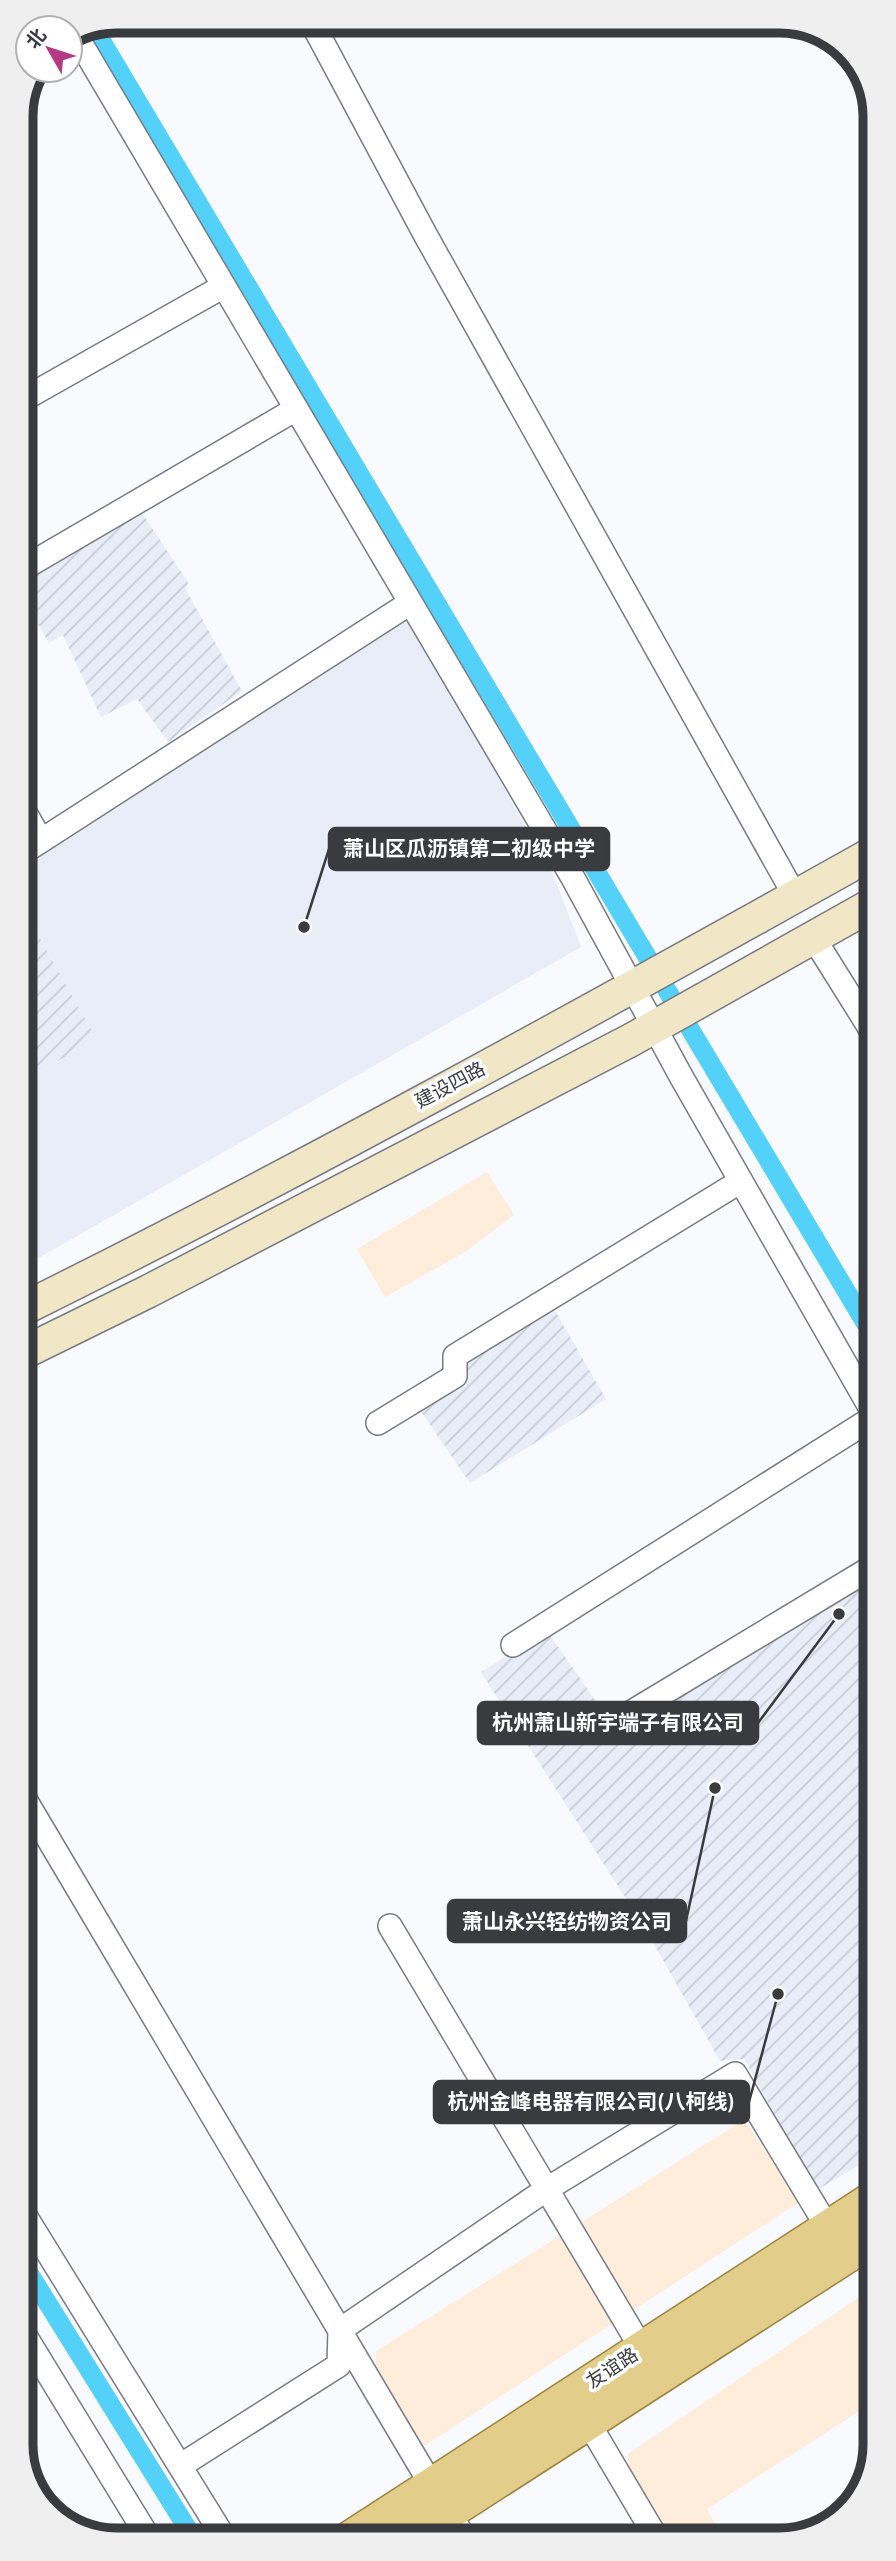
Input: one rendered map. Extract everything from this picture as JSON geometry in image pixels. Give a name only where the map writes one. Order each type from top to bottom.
[{"type":"main road","name":"建设四路","points":[[33,1304],[136,1253],[646,979],[863,859]]},
{"type":"main road","points":[[33,1348],[174,1278],[670,1018],[863,910]]},
{"type":"main road","name":"友谊路","points":[[390,2528],[448,2512],[642,2349],[863,2206]]},
{"type":"main road","name":"友谊路","points":[[423,2528],[588,2422],[863,2254]]},
{"type":"street","points":[[317,33],[426,236],[795,896]]},
{"type":"street","points":[[84,49],[573,878],[863,1397]]},
{"type":"street","points":[[33,394],[224,286]]},
{"type":"street","points":[[33,563],[296,409]]},
{"type":"street","points":[[33,846],[411,603]]},
{"type":"street","points":[[813,937],[863,1017]]},
{"type":"street","points":[[378,1423],[455,1376],[456,1356],[741,1181]]},
{"type":"street","points":[[513,1645],[863,1423]]},
{"type":"street","points":[[612,1724],[863,1573]]},
{"type":"street","points":[[33,1813],[448,2512]]},
{"type":"street","points":[[390,1926],[642,2349]]},
{"type":"street","points":[[340,2330],[547,2189],[735,2074],[828,2228]]},
{"type":"street","points":[[33,2229],[218,2528]]},
{"type":"street","points":[[180,2466],[339,2365],[340,2330]]},
{"type":"street","points":[[33,2349],[143,2528]]},
{"type":"street","points":[[588,2422],[651,2528]]},
{"type":"shaded area","points":[[142,513],[188,582],[186,590],[242,691],[168,742],[137,699],[101,717],[63,635],[49,643],[33,615],[33,571]]},
{"type":"shaded area","points":[[375,612],[395,614],[414,627],[554,877],[581,947],[33,1261],[33,1076],[96,1038],[33,926],[33,838]]},
{"type":"shaded area","points":[[33,926],[96,1038],[33,1076]]},
{"type":"shaded area","points":[[487,1172],[514,1215],[465,1252],[385,1297],[357,1249]]},
{"type":"shaded area","points":[[554,1309],[606,1399],[470,1483],[420,1410],[463,1362]]},
{"type":"shaded area","points":[[863,1584],[863,2163],[817,2190],[744,2059],[720,2061],[646,1930],[481,1672],[547,1631],[612,1724]]},
{"type":"shaded area","points":[[744,2120],[801,2201],[424,2446],[375,2375],[376,2351]]},
{"type":"shaded area","points":[[863,2295],[863,2409],[707,2509],[717,2528],[663,2528],[629,2473],[628,2454]]},
{"type":"waterway","points":[[98,36],[863,1319]]},
{"type":"waterway","points":[[33,2280],[187,2528]]},
{"type":"place","name":"萧山区瓜沥镇第二初级中学","points":[[304,927]]},
{"type":"place","name":"杭州萧山新宇端子有限公司","points":[[839,1614]]},
{"type":"place","name":"萧山永兴轻纺物资公司","points":[[715,1788]]},
{"type":"place","name":"杭州金峰电器有限公司(八柯线)","points":[[778,1994]]}]
